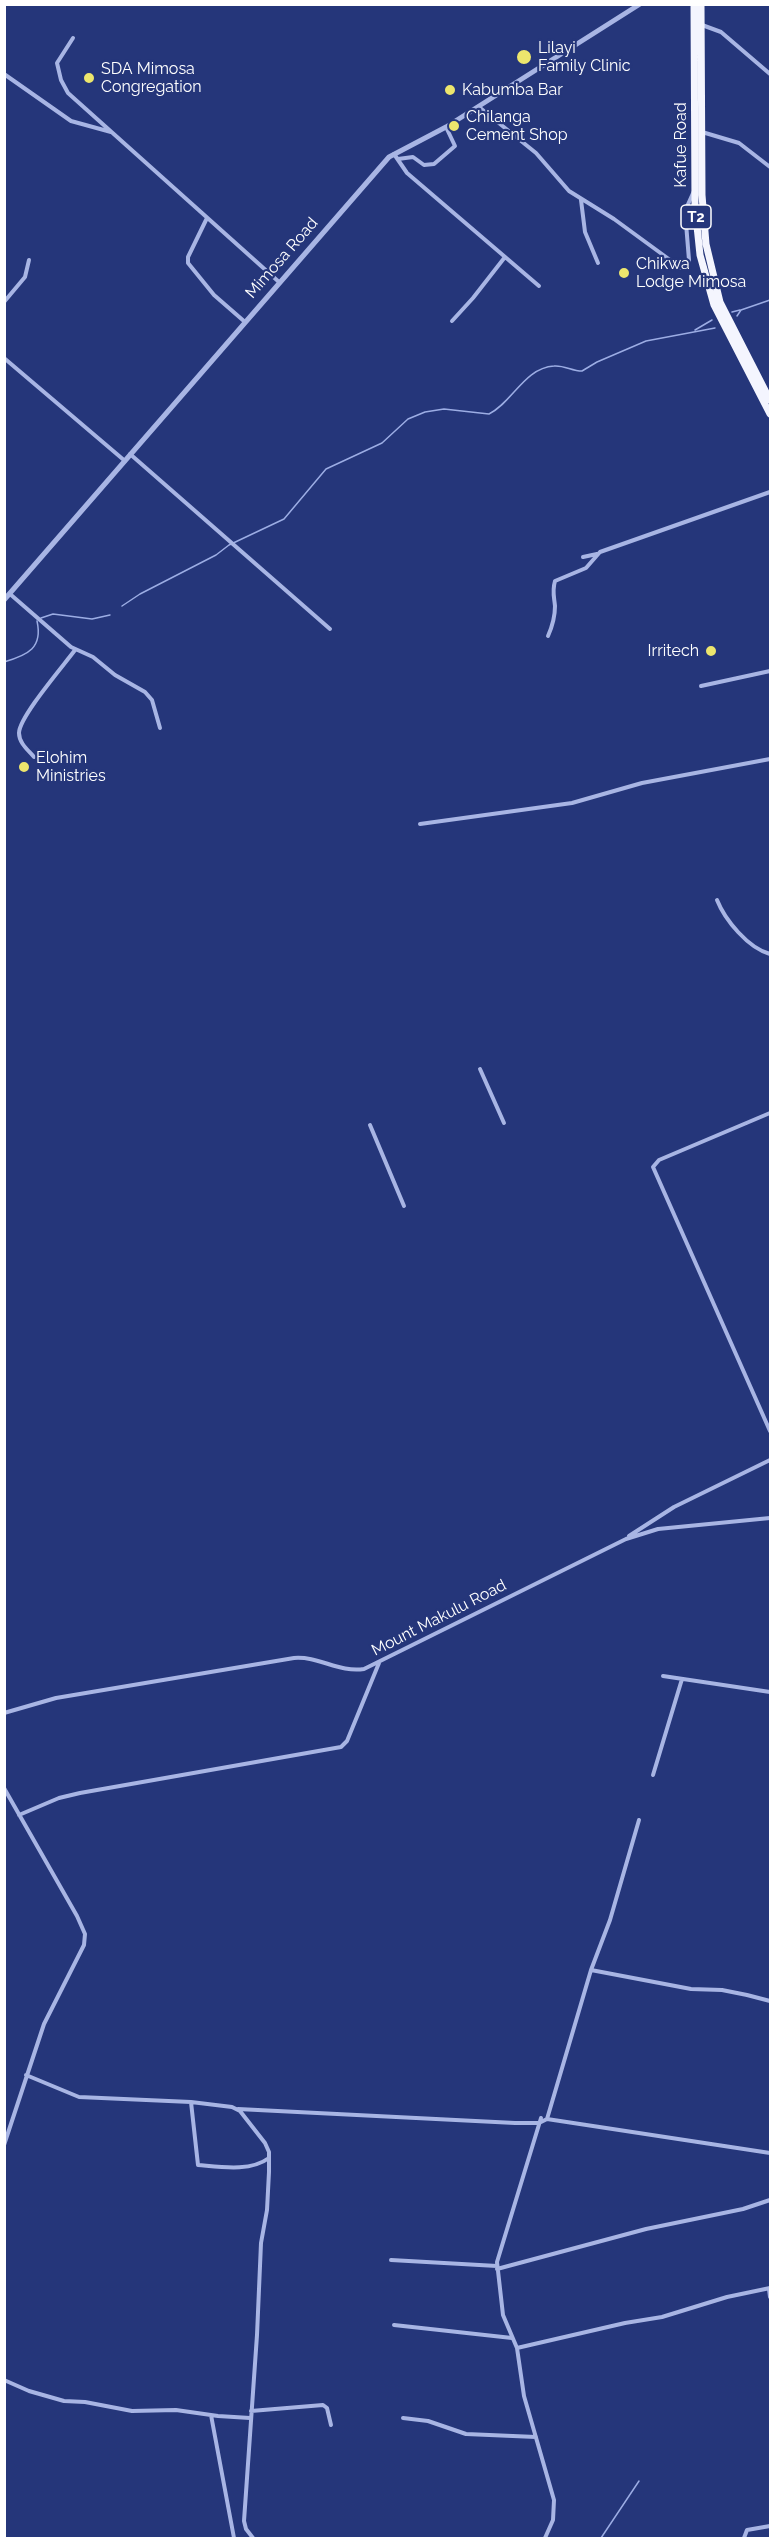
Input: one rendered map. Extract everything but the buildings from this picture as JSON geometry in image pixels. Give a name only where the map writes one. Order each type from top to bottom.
[{"type":"highway","name":"Kafue Road","points":[[694,4],[695,190],[698,242],[709,293],[771,414]]},
{"type":"highway","name":"Kafue Road","points":[[701,4],[703,215],[710,269],[725,313],[771,399]]},
{"type":"street","name":"Mimosa Road","points":[[4,600],[379,166],[479,107],[640,4]]},
{"type":"street","points":[[701,25],[721,32],[771,74]]},
{"type":"street","points":[[73,38],[58,59],[57,66],[68,93],[279,282]]},
{"type":"street","points":[[4,74],[71,121],[111,132]]},
{"type":"street","points":[[479,107],[532,150],[569,191],[630,230],[675,265],[684,268],[689,260],[685,211],[695,190]]},
{"type":"street","points":[[396,156],[413,157],[424,165],[434,164],[455,144],[446,127]]},
{"type":"street","points":[[701,132],[739,143],[771,167]]},
{"type":"street","points":[[396,156],[407,172],[539,286]]},
{"type":"street","points":[[581,199],[585,232],[598,263]]},
{"type":"street","points":[[207,218],[188,257],[188,262],[219,301],[245,322]]},
{"type":"street","points":[[452,321],[505,256]]},
{"type":"street","points":[[4,302],[25,276],[29,260]]},
{"type":"street","points":[[4,358],[125,461]]},
{"type":"street","points":[[130,454],[330,629]]},
{"type":"street","points":[[548,636],[553,623],[555,607],[552,592],[555,581],[584,570],[604,549],[771,492]]},
{"type":"street","points":[[583,558],[598,554]]},
{"type":"street","points":[[10,594],[75,650],[93,657],[115,675],[145,692],[152,700],[160,728]]},
{"type":"street","points":[[34,757],[21,741],[20,727],[32,707],[75,650]]},
{"type":"street","points":[[701,686],[771,671]]},
{"type":"street","points":[[420,824],[572,803],[642,783],[771,759]]},
{"type":"street","points":[[717,900],[728,922],[754,945],[771,954]]},
{"type":"street","points":[[480,1070],[504,1123]]},
{"type":"street","points":[[771,1113],[659,1160],[653,1167],[771,1431]]},
{"type":"street","points":[[370,1125],[404,1206]]},
{"type":"street","points":[[626,1539],[674,1507],[771,1460]]},
{"type":"street","name":"Mount Makulu Road","points":[[4,1713],[56,1698],[294,1658],[310,1658],[349,1670],[364,1669],[626,1539],[658,1529],[771,1518]]},
{"type":"street","points":[[19,1815],[58,1798],[80,1793],[341,1747],[346,1741],[380,1662]]},
{"type":"street","points":[[663,1676],[771,1692]]},
{"type":"street","points":[[653,1774],[682,1679]]},
{"type":"street","points":[[4,1788],[85,1934],[84,1945],[44,2024],[4,2145]]},
{"type":"street","points":[[547,2119],[639,1820]]},
{"type":"street","points":[[591,1970],[691,1989],[722,1990],[771,2001]]},
{"type":"street","points":[[26,2075],[79,2097],[191,2102],[237,2109],[539,2123],[547,2119],[771,2153]]},
{"type":"street","points":[[191,2102],[198,2165],[248,2167],[260,2164],[269,2158]]},
{"type":"street","points":[[237,2109],[262,2137],[269,2158],[267,2210],[261,2243],[258,2335],[244,2521],[246,2529],[253,2538]]},
{"type":"street","points":[[541,2118],[497,2268],[502,2311],[517,2348],[524,2397],[555,2500],[553,2520],[545,2538]]},
{"type":"street","points":[[391,2260],[497,2268],[646,2229],[743,2209],[771,2200]]},
{"type":"street","points":[[517,2348],[625,2323],[662,2317],[727,2297],[770,2289],[771,2297]]},
{"type":"street","points":[[394,2325],[512,2338]]},
{"type":"street","points":[[4,2380],[64,2401],[86,2402],[132,2410],[176,2410],[251,2418]]},
{"type":"street","points":[[251,2411],[323,2405],[327,2408],[331,2425]]},
{"type":"street","points":[[211,2415],[234,2538]]},
{"type":"street","points":[[403,2418],[428,2421],[466,2433],[536,2437]]},
{"type":"street","points":[[744,2538],[747,2530],[771,2526]]},
{"type":"waterway","points":[[737,316],[741,310],[770,300]]},
{"type":"waterway","points":[[732,312],[740,310]]},
{"type":"waterway","points":[[695,330],[712,320]]},
{"type":"waterway","points":[[122,606],[140,594],[216,555],[229,545],[284,519],[326,469],[382,443],[408,419],[425,412],[444,409],[489,414],[505,402],[527,379],[544,368],[558,366],[582,371],[646,341],[715,328]]},
{"type":"waterway","points":[[41,618],[53,614],[92,619],[110,615]]},
{"type":"waterway","points":[[4,662],[32,649],[38,638],[37,621]]},
{"type":"waterway","points":[[601,2538],[639,2481]]},
{"type":"place","name":"Lilayi Family Clinic","points":[[524,57]]},
{"type":"place","name":"SDA Mimosa Congregation","points":[[89,78]]},
{"type":"place","name":"Kabumba Bar","points":[[450,90]]},
{"type":"place","name":"Chilanga Cement Shop","points":[[454,126]]},
{"type":"place","name":"Chikwa Lodge Mimosa","points":[[624,273]]},
{"type":"place","name":"Irritech","points":[[711,651]]},
{"type":"place","name":"Elohim Ministries","points":[[24,767]]}]
